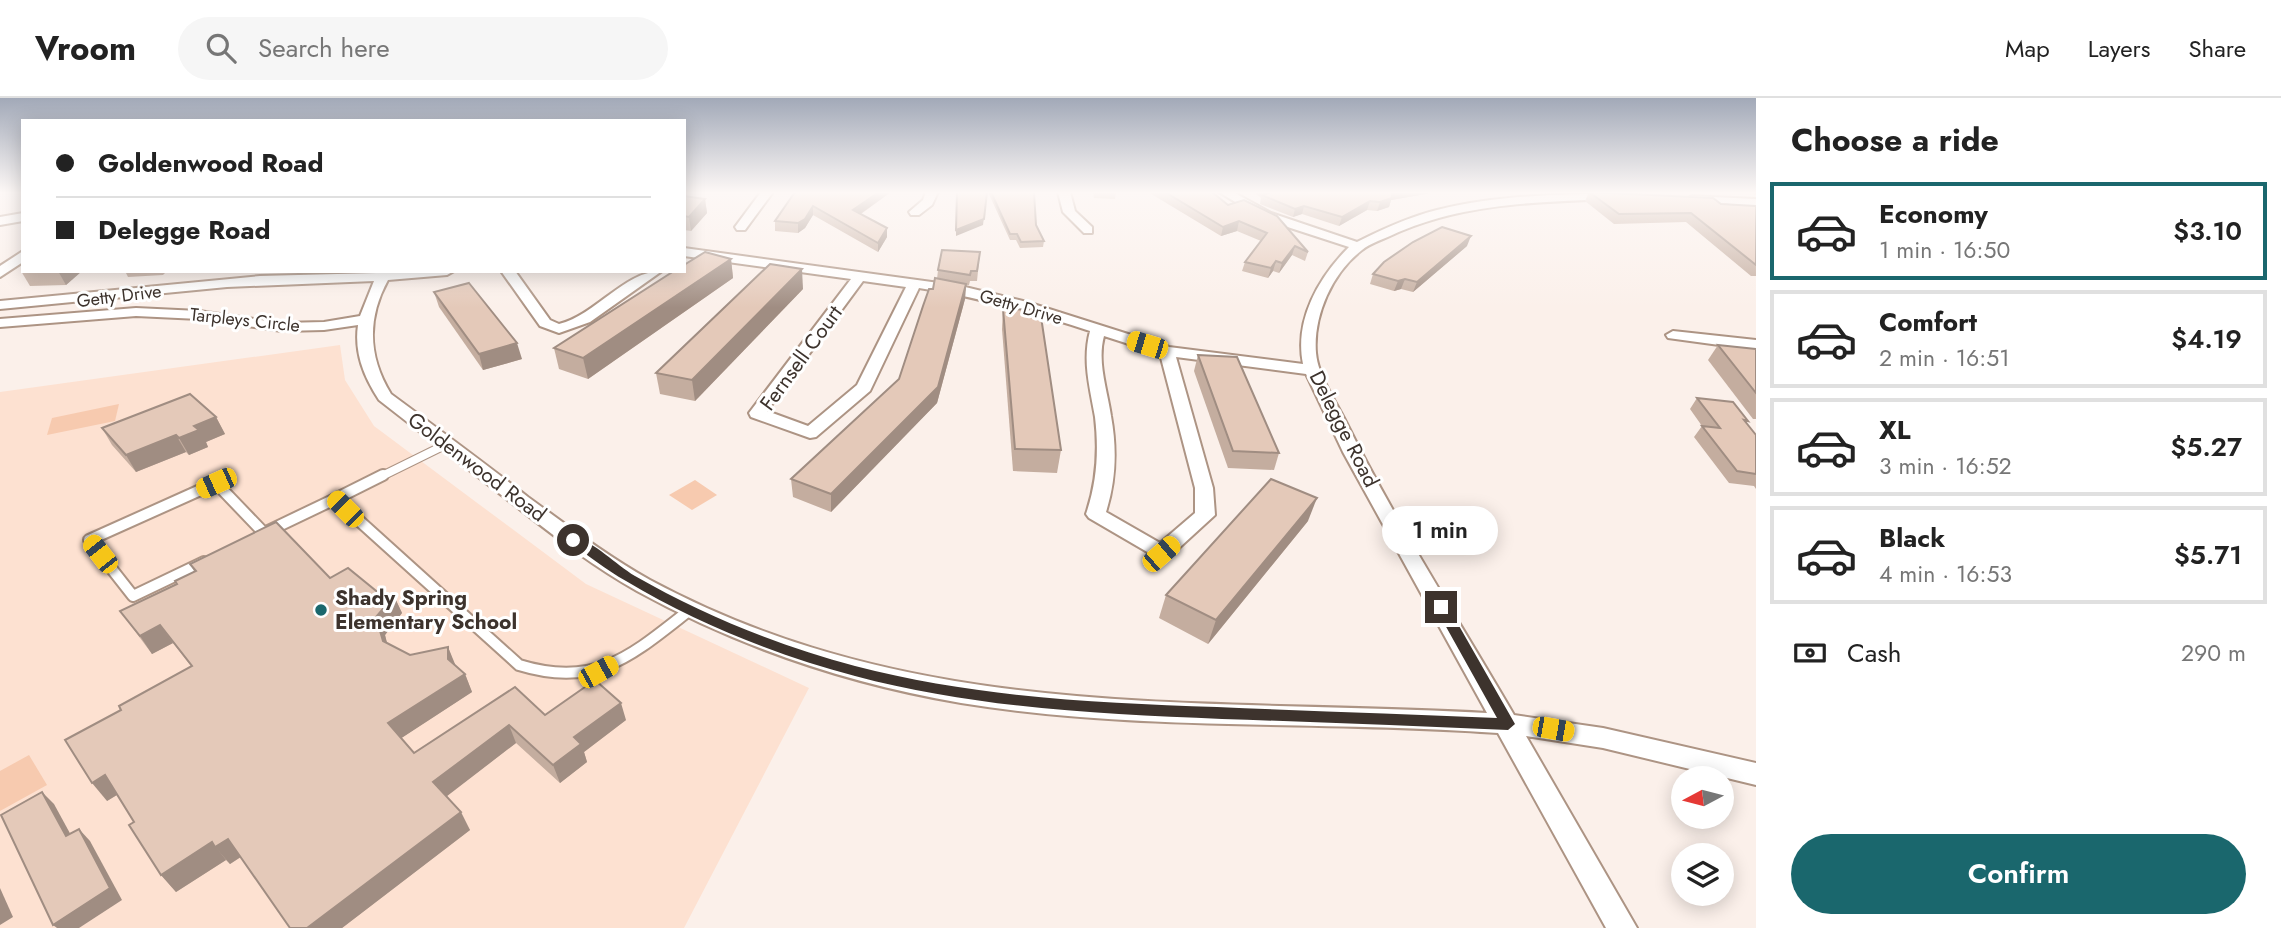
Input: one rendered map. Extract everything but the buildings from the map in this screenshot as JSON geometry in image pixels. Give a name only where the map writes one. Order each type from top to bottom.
[{"type":"street","points":[[1312,231],[1358,246]]},
{"type":"street","name":"Delegge Road","points":[[1391,231],[1358,246],[1327,281],[1315,303],[1307,338],[1312,370],[1352,452],[1508,724],[1595,885],[1622,928]]},
{"type":"street","name":"Getty Drive","points":[[686,252],[961,290],[1022,305],[1167,351],[1312,370]]},
{"type":"street","points":[[0,272],[21,256]]},
{"type":"street","points":[[205,285],[215,273]]},
{"type":"street","name":"Getty Drive","points":[[0,305],[92,300],[263,276],[406,273]]},
{"type":"street","points":[[509,273],[545,323],[551,328],[558,328],[576,323],[652,273]]},
{"type":"street","name":"Goldenwood Road","points":[[385,274],[365,320],[365,358],[385,397],[594,556],[691,609],[772,644],[855,671],[1015,701],[1104,709],[1508,724],[1626,743],[1756,774]]},
{"type":"street","name":"Fernsell Court","points":[[859,277],[757,413],[810,433],[864,388],[915,283]]},
{"type":"street","name":"Tarpleys Circle","points":[[0,323],[136,312],[199,315],[282,327],[324,326],[365,320]]},
{"type":"street","points":[[1098,330],[1093,348],[1093,362],[1108,463],[1106,486],[1096,514],[1161,554],[1205,514],[1204,488],[1167,351]]},
{"type":"street","points":[[1673,335],[1756,345]]},
{"type":"lane","points":[[252,538],[447,444]]},
{"type":"lane","points":[[216,556],[133,596],[89,540],[216,483],[264,533]]},
{"type":"lane","points":[[335,499],[519,665],[537,673],[557,676],[598,672],[639,649],[691,609]]},
{"type":"shaded area","name":"Shady Spring Elementary School","points":[[340,345],[345,380],[374,426],[586,584],[809,688],[684,928],[0,928],[0,392]]},
{"type":"shaded area","points":[[119,404],[115,421],[47,435],[52,418]]},
{"type":"shaded area","points":[[695,480],[717,495],[692,510],[669,495]]},
{"type":"shaded area","points":[[29,755],[47,785],[0,811],[0,771]]},
{"type":"place","name":"Shady Spring Elementary School","points":[[321,610]]},
{"type":"route","points":[[573,540],[630,578],[702,616],[772,644],[855,671],[935,688],[1015,701],[1104,709],[1508,724],[1441,607]]}]
